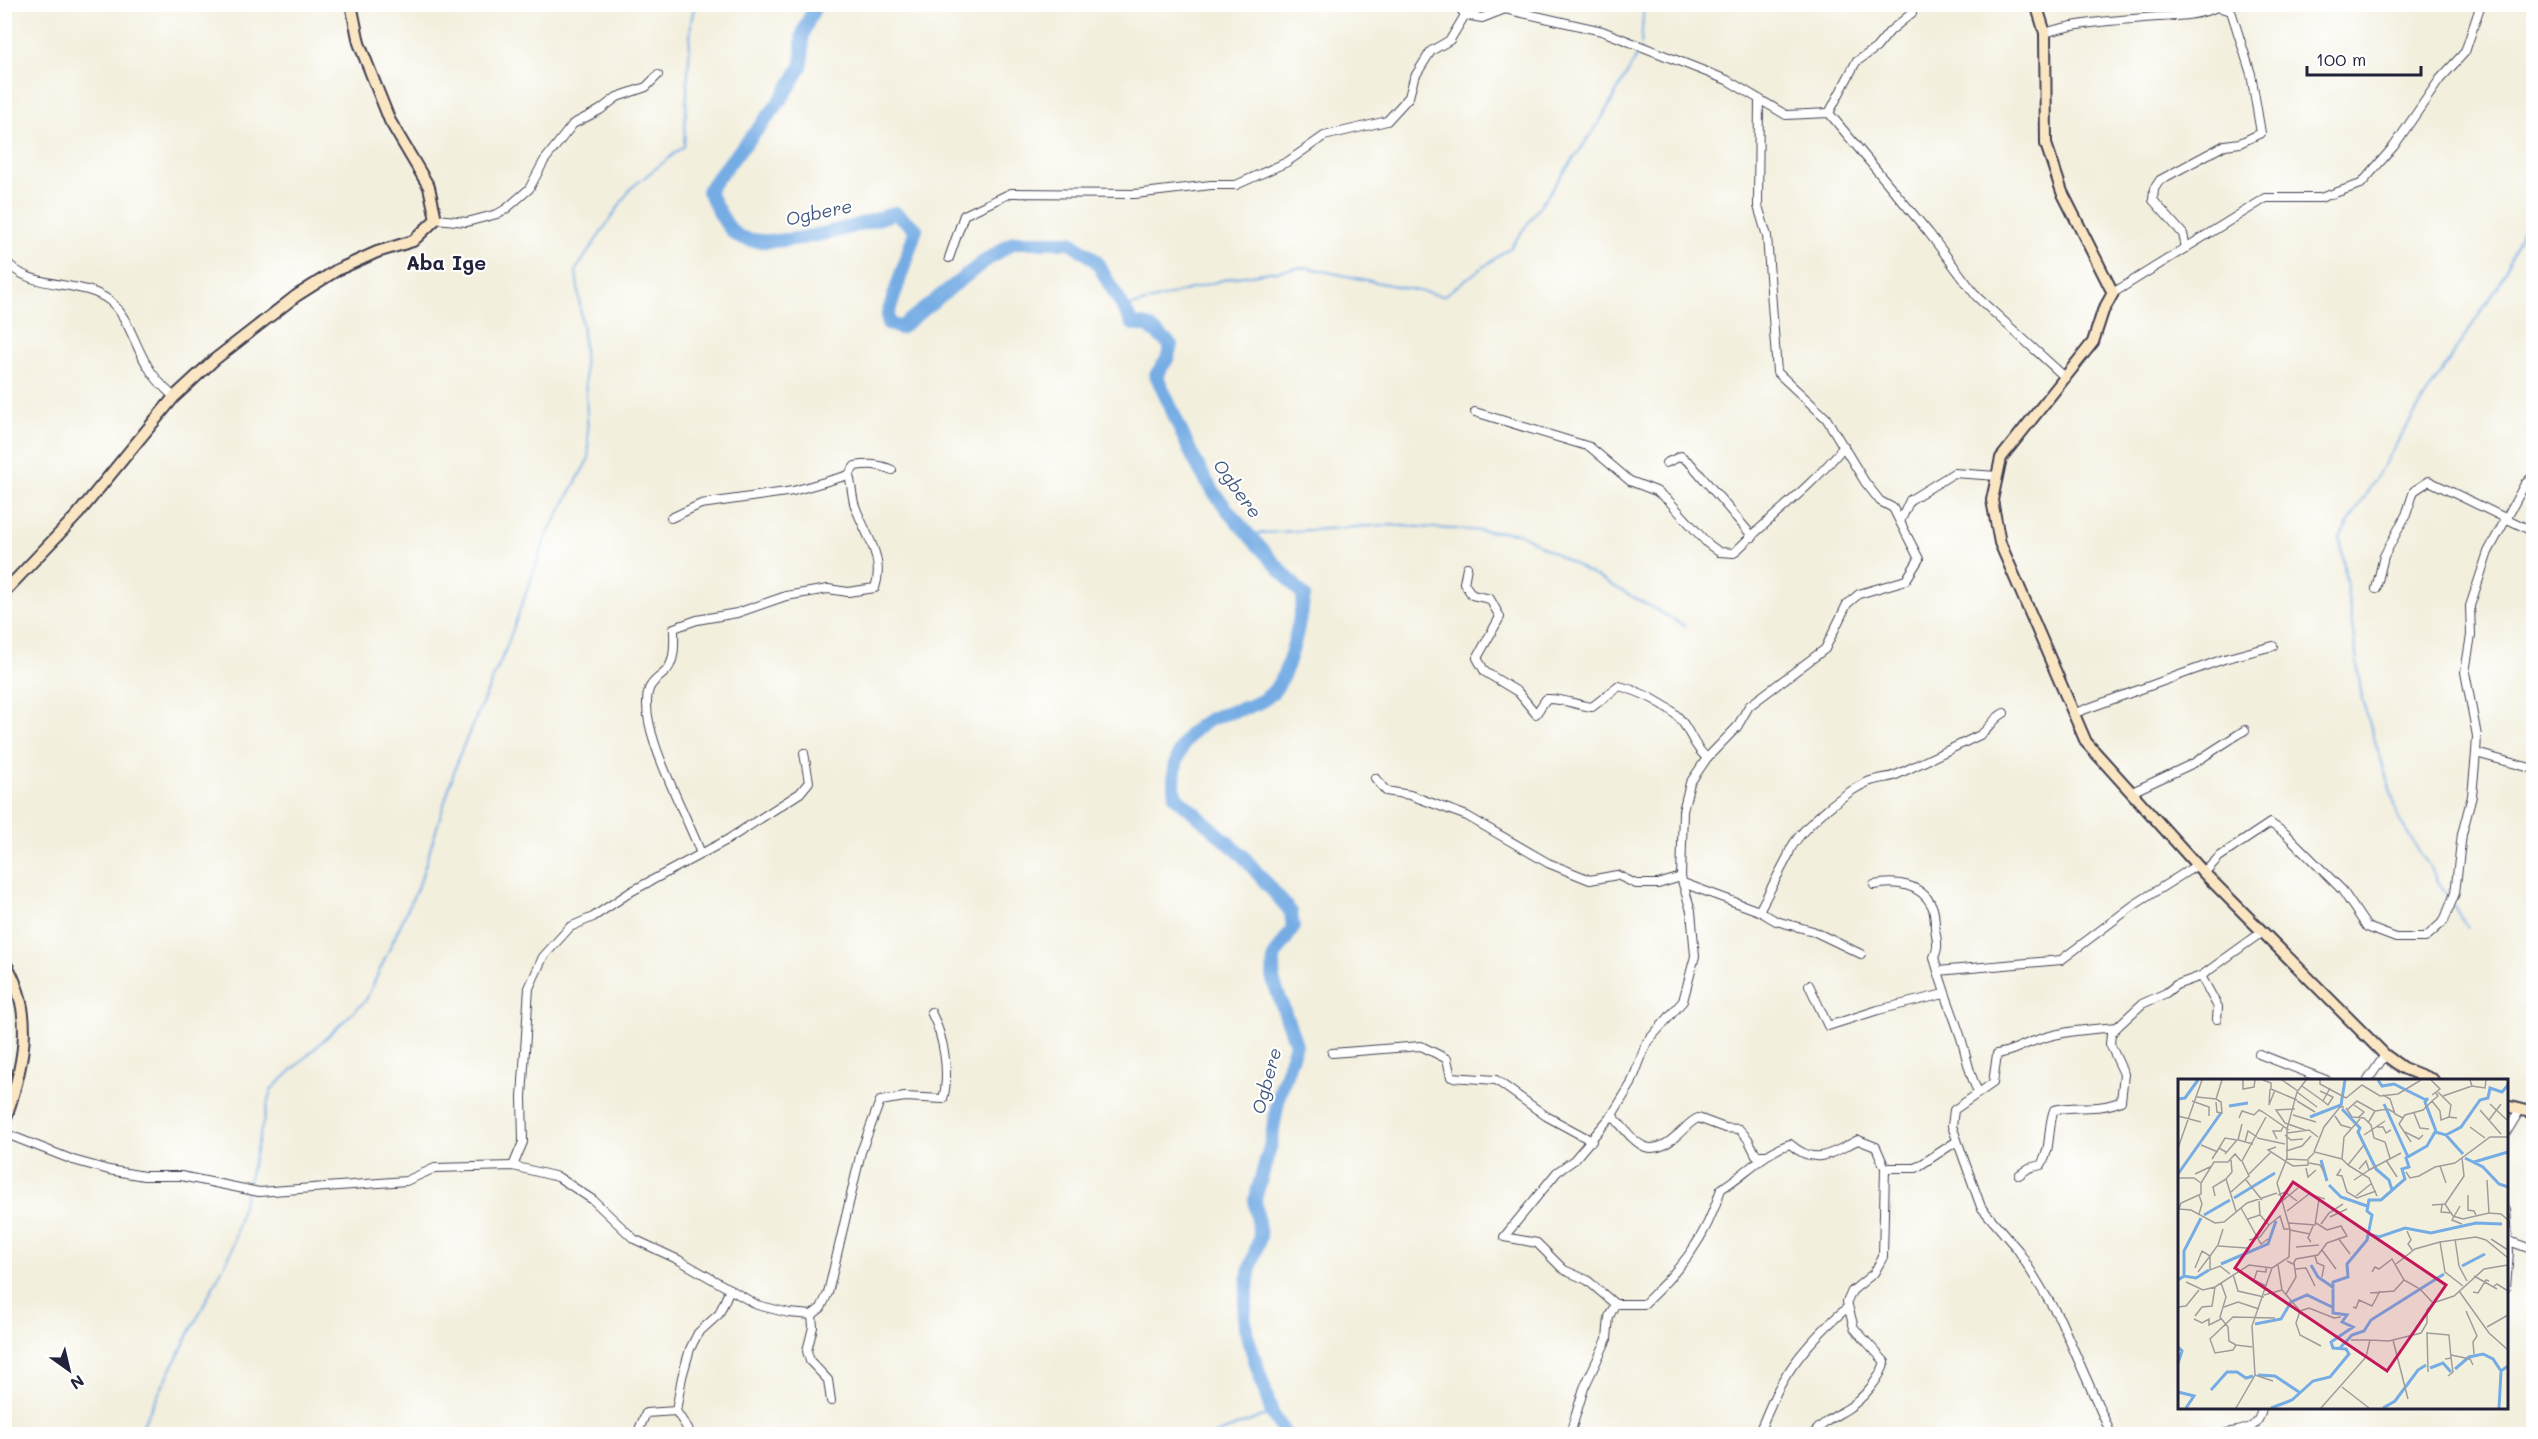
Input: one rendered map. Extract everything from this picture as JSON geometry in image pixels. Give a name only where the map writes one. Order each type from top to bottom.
[{"type":"street","points":[[351,4],[359,43],[374,81],[390,121],[429,187],[436,219]]},
{"type":"street","points":[[1457,4],[1466,15],[1482,18],[1505,9],[1602,31],[1727,80],[1786,115],[1829,114]]},
{"type":"street","points":[[1829,114],[1856,62],[1876,48],[1890,31],[1912,13],[1912,4]]},
{"type":"street","points":[[2036,4],[2044,33],[2046,144],[2062,192],[2113,293]]},
{"type":"street","points":[[2430,1079],[2403,1068],[2385,1055],[2201,869],[2086,742],[2000,543],[1992,500],[2001,458],[2093,342],[2103,311],[2113,293],[2266,198],[2320,198],[2361,184],[2394,146],[2440,79],[2465,52],[2481,4]]},
{"type":"street","points":[[2044,33],[2069,25],[2106,24],[2184,15],[2206,12],[2217,7],[2231,11],[2251,74],[2261,133],[2240,143],[2225,145],[2160,180],[2154,189],[2152,200],[2182,234],[2186,248]]},
{"type":"street","points":[[949,258],[964,215],[1011,193],[1135,194],[1211,185],[1236,185],[1264,170],[1287,162],[1324,136],[1388,121],[1409,97],[1414,78],[1431,51],[1450,40],[1466,15]]},
{"type":"street","points":[[436,219],[447,222],[467,222],[497,214],[506,209],[529,189],[544,161],[573,124],[600,110],[616,97],[646,87],[658,75]]},
{"type":"street","points":[[1759,99],[1758,206],[1767,236],[1777,372],[1826,418],[1865,482],[1880,501],[1893,508],[1919,559],[1906,580],[1859,594],[1846,604],[1825,649],[1749,706],[1737,727],[1707,758],[1690,783],[1683,811],[1682,880],[1691,911],[1695,956],[1683,1001],[1647,1042],[1631,1084],[1592,1142],[1557,1172],[1504,1237],[1537,1243],[1564,1270],[1587,1280],[1615,1304],[1644,1304],[1680,1269],[1711,1221],[1720,1189],[1742,1176],[1774,1149],[1790,1144],[1800,1153],[1820,1158],[1858,1140],[1876,1147],[1885,1168],[1883,1257],[1874,1273],[1852,1291],[1847,1302],[1854,1328],[1885,1362],[1882,1372],[1862,1396],[1847,1409],[1826,1420],[1814,1434]]},
{"type":"street","points":[[1829,114],[1929,233],[1977,297],[2066,378]]},
{"type":"street","points":[[4,592],[78,514],[174,397],[214,360],[296,296],[337,270],[377,252],[413,241],[436,219]]},
{"type":"street","points":[[4,258],[10,266],[48,284],[92,291],[111,302],[133,336],[157,382],[174,397]]},
{"type":"street","points":[[1475,412],[1590,447],[1630,481],[1656,491],[1670,501],[1707,543],[1719,552],[1734,553],[1753,537],[1827,469],[1844,446]]},
{"type":"street","points":[[1665,463],[1681,456],[1691,464],[1753,537]]},
{"type":"street","points":[[671,518],[701,504],[793,491],[849,475],[855,466],[879,464],[892,470]]},
{"type":"street","points":[[1900,522],[1910,500],[1954,473],[1997,476]]},
{"type":"street","points":[[701,854],[651,738],[646,709],[649,687],[672,663],[674,628],[697,620],[737,613],[786,596],[828,590],[848,592],[875,588],[878,579],[878,559],[854,503],[849,475]]},
{"type":"street","points":[[1938,971],[2061,960],[2134,905],[2201,869],[2270,823],[2286,834],[2342,890],[2367,927],[2396,938],[2425,938],[2444,921],[2455,893],[2462,834],[2472,796],[2477,736],[2465,672],[2471,635],[2470,606],[2488,552],[2526,482],[2534,476]]},
{"type":"street","points":[[2376,589],[2384,556],[2406,515],[2414,491],[2429,481],[2534,532]]},
{"type":"street","points":[[1467,567],[1464,583],[1472,595],[1490,599],[1500,617],[1477,658],[1485,672],[1518,692],[1536,714],[1546,699],[1561,698],[1574,704],[1592,707],[1619,686],[1641,691],[1682,721],[1697,749],[1707,758]]},
{"type":"street","points":[[2072,714],[2224,660],[2273,646]]},
{"type":"street","points":[[1759,911],[1790,847],[1818,817],[1856,789],[1873,780],[1896,775],[1980,735],[2004,713]]},
{"type":"street","points":[[2132,792],[2194,763],[2245,730]]},
{"type":"street","points":[[513,1166],[523,1142],[522,1097],[529,988],[543,957],[570,927],[593,917],[632,891],[701,854],[800,793],[809,782],[804,753]]},
{"type":"street","points":[[2476,753],[2534,769]]},
{"type":"street","points":[[1375,778],[1386,791],[1420,798],[1467,816],[1548,863],[1590,880],[1617,875],[1636,884],[1658,884],[1682,880],[1759,911],[1776,921],[1813,932],[1861,954]]},
{"type":"street","points":[[1874,885],[1891,882],[1908,885],[1920,891],[1933,906],[1938,950],[1934,957],[1944,994],[1960,1036],[1968,1073],[1978,1092]]},
{"type":"street","points":[[2019,1175],[2029,1168],[2041,1165],[2046,1158],[2049,1122],[2054,1110],[2110,1106],[2121,1101],[2124,1074],[2110,1044],[2111,1034],[2117,1027],[2142,1004],[2166,993],[2176,985],[2201,976],[2262,932]]},
{"type":"street","points":[[4,961],[22,997],[24,1020],[21,1071],[4,1124]]},
{"type":"street","points":[[2201,976],[2218,1007],[2217,1019]]},
{"type":"street","points":[[1809,985],[1828,1026],[1878,1010],[1944,994]]},
{"type":"street","points":[[4,1133],[73,1160],[109,1170],[144,1176],[181,1176],[259,1192],[406,1181],[435,1168],[513,1166],[558,1177],[593,1200],[634,1239],[679,1260],[758,1305],[789,1313],[812,1315],[821,1308],[828,1293],[861,1152],[880,1101],[904,1097],[943,1099],[948,1081],[939,1028],[932,1012]]},
{"type":"street","points":[[2111,1434],[2060,1319],[2018,1250],[1981,1207],[1952,1126],[1954,1110],[1993,1083],[1996,1054],[2016,1051],[2036,1040],[2090,1029],[2117,1027]]},
{"type":"street","points":[[1332,1053],[1421,1046],[1447,1059],[1451,1077],[1496,1080],[1546,1116],[1592,1142]]},
{"type":"street","points":[[2259,1054],[2323,1079]]},
{"type":"street","points":[[2369,1079],[2385,1055]]},
{"type":"street","points":[[2508,1107],[2534,1113]]},
{"type":"street","points":[[2508,1130],[2520,1110]]},
{"type":"street","points":[[1612,1115],[1641,1147],[1652,1149],[1667,1144],[1698,1118],[1725,1128],[1739,1129],[1748,1139],[1756,1155],[1766,1155]]},
{"type":"street","points":[[1885,1168],[1916,1168],[1957,1141]]},
{"type":"street","points":[[2508,1241],[2534,1250]]},
{"type":"street","points":[[2508,1248],[2508,1264]]},
{"type":"street","points":[[691,1434],[676,1411],[682,1377],[690,1349],[698,1333],[718,1314],[730,1289]]},
{"type":"street","points":[[1570,1434],[1587,1380],[1607,1339],[1609,1317],[1615,1304]]},
{"type":"street","points":[[1758,1434],[1780,1385],[1791,1369],[1822,1330],[1848,1307]]},
{"type":"street","points":[[812,1315],[813,1327],[807,1351],[810,1361],[828,1380],[831,1401]]},
{"type":"street","points":[[2222,1434],[2253,1427],[2259,1422],[2262,1409]]},
{"type":"street","points":[[636,1434],[646,1413],[676,1411]]},
{"type":"street","points":[[2090,1434],[2096,1434]]},
{"type":"waterway","points":[[138,1434],[231,1252],[271,1090],[366,1000],[420,882],[459,756],[505,651],[547,535],[589,458],[583,333],[576,270],[631,188],[684,146],[691,22],[695,4]]},
{"type":"waterway","name":"Ogbere","points":[[816,4],[803,34],[801,66],[781,100],[708,191],[728,227],[745,238],[763,241],[786,240],[836,231],[895,213],[916,229],[888,314],[888,323],[900,328],[982,263],[1014,242],[1071,242],[1096,261],[1133,324],[1148,326],[1171,345],[1167,359],[1156,375],[1196,463],[1234,519],[1304,596],[1293,649],[1277,687],[1263,700],[1200,725],[1180,751],[1176,762],[1174,784],[1175,796],[1242,855],[1291,912],[1293,928],[1274,957],[1273,980],[1296,1044],[1279,1095],[1270,1147],[1255,1199],[1260,1237],[1249,1272],[1244,1316],[1247,1335],[1272,1413],[1285,1434]]},
{"type":"waterway","points":[[1641,44],[1644,4]]},
{"type":"waterway","points":[[1124,308],[1230,278],[1304,267],[1443,296],[1511,247],[1599,123],[1641,49]]},
{"type":"waterway","points":[[2450,900],[2400,821],[2362,699],[2340,537],[2423,400],[2500,283],[2534,201]]},
{"type":"waterway","points":[[1248,534],[1386,525],[1518,533],[1685,626]]},
{"type":"waterway","points":[[2453,905],[2468,928]]},
{"type":"waterway","points":[[1215,1434],[1272,1413]]},
{"type":"district","name":"Aba Ige","points":[[446,263]]}]
